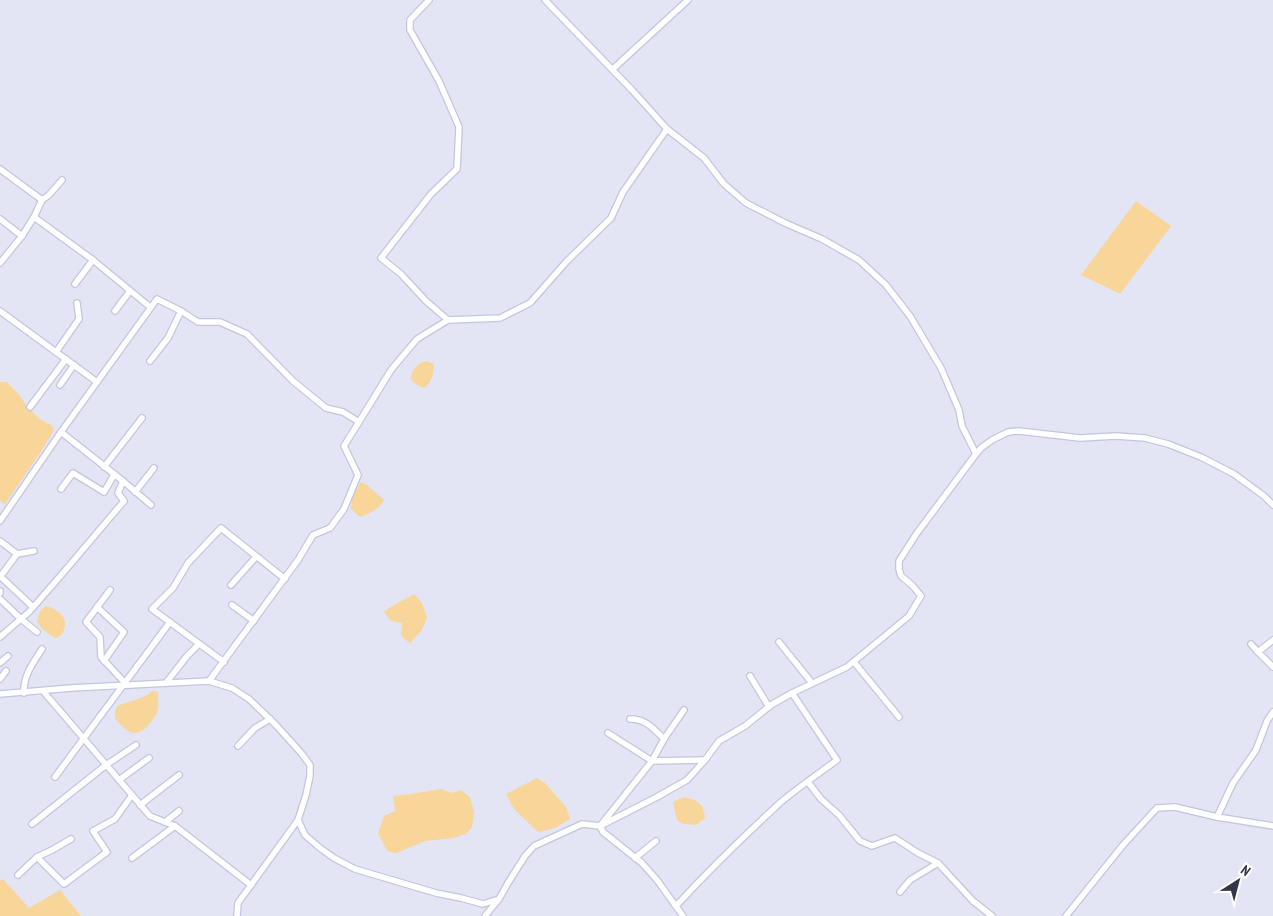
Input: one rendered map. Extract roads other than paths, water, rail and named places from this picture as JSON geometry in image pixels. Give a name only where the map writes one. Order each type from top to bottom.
[{"type":"street","points":[[428,0],[410,20],[410,30],[439,81],[459,127],[457,169],[431,194],[381,258],[401,274],[426,301],[448,320]]},
{"type":"street","points":[[545,0],[613,69],[667,129],[704,158],[724,184],[746,203],[785,224],[822,238],[859,260],[886,285],[910,316],[941,368],[959,410],[962,426],[976,454]]},
{"type":"street","points":[[613,69],[688,0]]},
{"type":"street","points":[[209,681],[285,579],[313,535],[330,528],[344,509],[358,475],[344,446],[391,370],[417,340],[448,320],[500,318],[530,303],[567,260],[612,218],[623,192],[667,129]]},
{"type":"street","points":[[0,170],[42,200]]},
{"type":"street","points":[[1,259],[22,236],[42,200],[62,180]]},
{"type":"street","points":[[34,217],[94,260],[150,307]]},
{"type":"street","points":[[0,219],[22,236]]},
{"type":"street","points":[[75,284],[94,260]]},
{"type":"street","points":[[115,311],[130,291]]},
{"type":"street","points":[[0,521],[61,432],[157,299],[198,322],[220,322],[247,334],[293,381],[326,408],[343,412],[359,422]]},
{"type":"street","points":[[56,352],[79,319],[77,303]]},
{"type":"street","points":[[0,311],[97,382]]},
{"type":"street","points":[[150,361],[168,338],[181,312]]},
{"type":"street","points":[[30,407],[66,359]]},
{"type":"street","points":[[60,386],[74,365]]},
{"type":"street","points":[[104,467],[142,418]]},
{"type":"street","points":[[61,432],[123,481],[151,506]]},
{"type":"street","points":[[485,916],[499,899],[516,869],[534,846],[582,824],[600,826],[674,788],[687,780],[719,741],[745,726],[769,707],[812,683],[847,667],[909,616],[920,596],[912,585],[901,576],[899,569],[900,561],[917,533],[976,454],[992,440],[1008,432],[1080,438],[1116,436],[1145,438],[1168,444],[1201,457],[1234,474],[1273,505]]},
{"type":"street","points":[[135,492],[154,468]]},
{"type":"street","points":[[61,489],[73,472],[104,492],[114,475]]},
{"type":"street","points":[[0,637],[33,607],[63,574],[124,500],[118,493],[123,481]]},
{"type":"street","points":[[224,662],[152,609],[173,588],[188,563],[221,528],[285,579]]},
{"type":"street","points":[[0,541],[18,554]]},
{"type":"street","points":[[33,607],[0,576],[18,554],[34,550]]},
{"type":"street","points":[[230,585],[255,558]]},
{"type":"street","points":[[110,590],[86,622],[100,637],[101,657],[124,685]]},
{"type":"street","points":[[0,599],[37,632]]},
{"type":"street","points":[[232,605],[254,621]]},
{"type":"street","points":[[97,607],[124,632],[104,661]]},
{"type":"street","points":[[56,777],[170,622]]},
{"type":"street","points":[[1258,652],[1273,640]]},
{"type":"street","points":[[779,642],[812,683]]},
{"type":"street","points":[[166,683],[187,656],[200,644]]},
{"type":"street","points":[[1251,644],[1273,667]]},
{"type":"street","points":[[24,693],[23,685],[27,672],[42,649]]},
{"type":"street","points":[[0,663],[8,656]]},
{"type":"street","points":[[854,662],[899,717]]},
{"type":"street","points":[[0,679],[6,671]]},
{"type":"street","points":[[750,676],[769,707]]},
{"type":"street","points":[[0,694],[71,688],[209,681],[232,688],[249,699],[302,754],[310,765],[310,776],[298,820],[238,904],[237,916]]},
{"type":"street","points":[[43,691],[150,816],[174,826],[251,885]]},
{"type":"street","points":[[676,906],[696,884],[783,801],[837,760],[792,694]]},
{"type":"street","points":[[600,826],[652,761],[664,738],[684,710]]},
{"type":"street","points":[[1217,817],[1233,783],[1256,750],[1267,721],[1273,712]]},
{"type":"street","points":[[238,746],[255,728],[270,719]]},
{"type":"street","points":[[630,719],[638,719],[646,723],[664,738]]},
{"type":"street","points":[[608,733],[652,761],[705,760]]},
{"type":"street","points":[[32,824],[106,765],[136,745]]},
{"type":"street","points":[[119,780],[149,758]]},
{"type":"street","points":[[140,805],[179,775]]},
{"type":"street","points":[[808,782],[860,841],[872,846],[895,838],[938,863],[973,901],[992,916]]},
{"type":"street","points":[[37,857],[64,884],[107,852],[93,830],[115,819],[132,795]]},
{"type":"street","points":[[1066,916],[1123,845],[1157,808],[1175,807],[1217,817],[1273,826]]},
{"type":"street","points":[[165,822],[179,812]]},
{"type":"street","points":[[298,820],[305,835],[320,848],[355,869],[430,892],[483,904],[499,899]]},
{"type":"street","points":[[132,858],[174,826]]},
{"type":"street","points":[[600,826],[603,832],[635,858],[657,880],[683,916]]},
{"type":"street","points":[[18,875],[37,857],[70,839]]},
{"type":"street","points":[[635,858],[656,841]]},
{"type":"street","points":[[900,892],[910,880],[938,863]]}]
